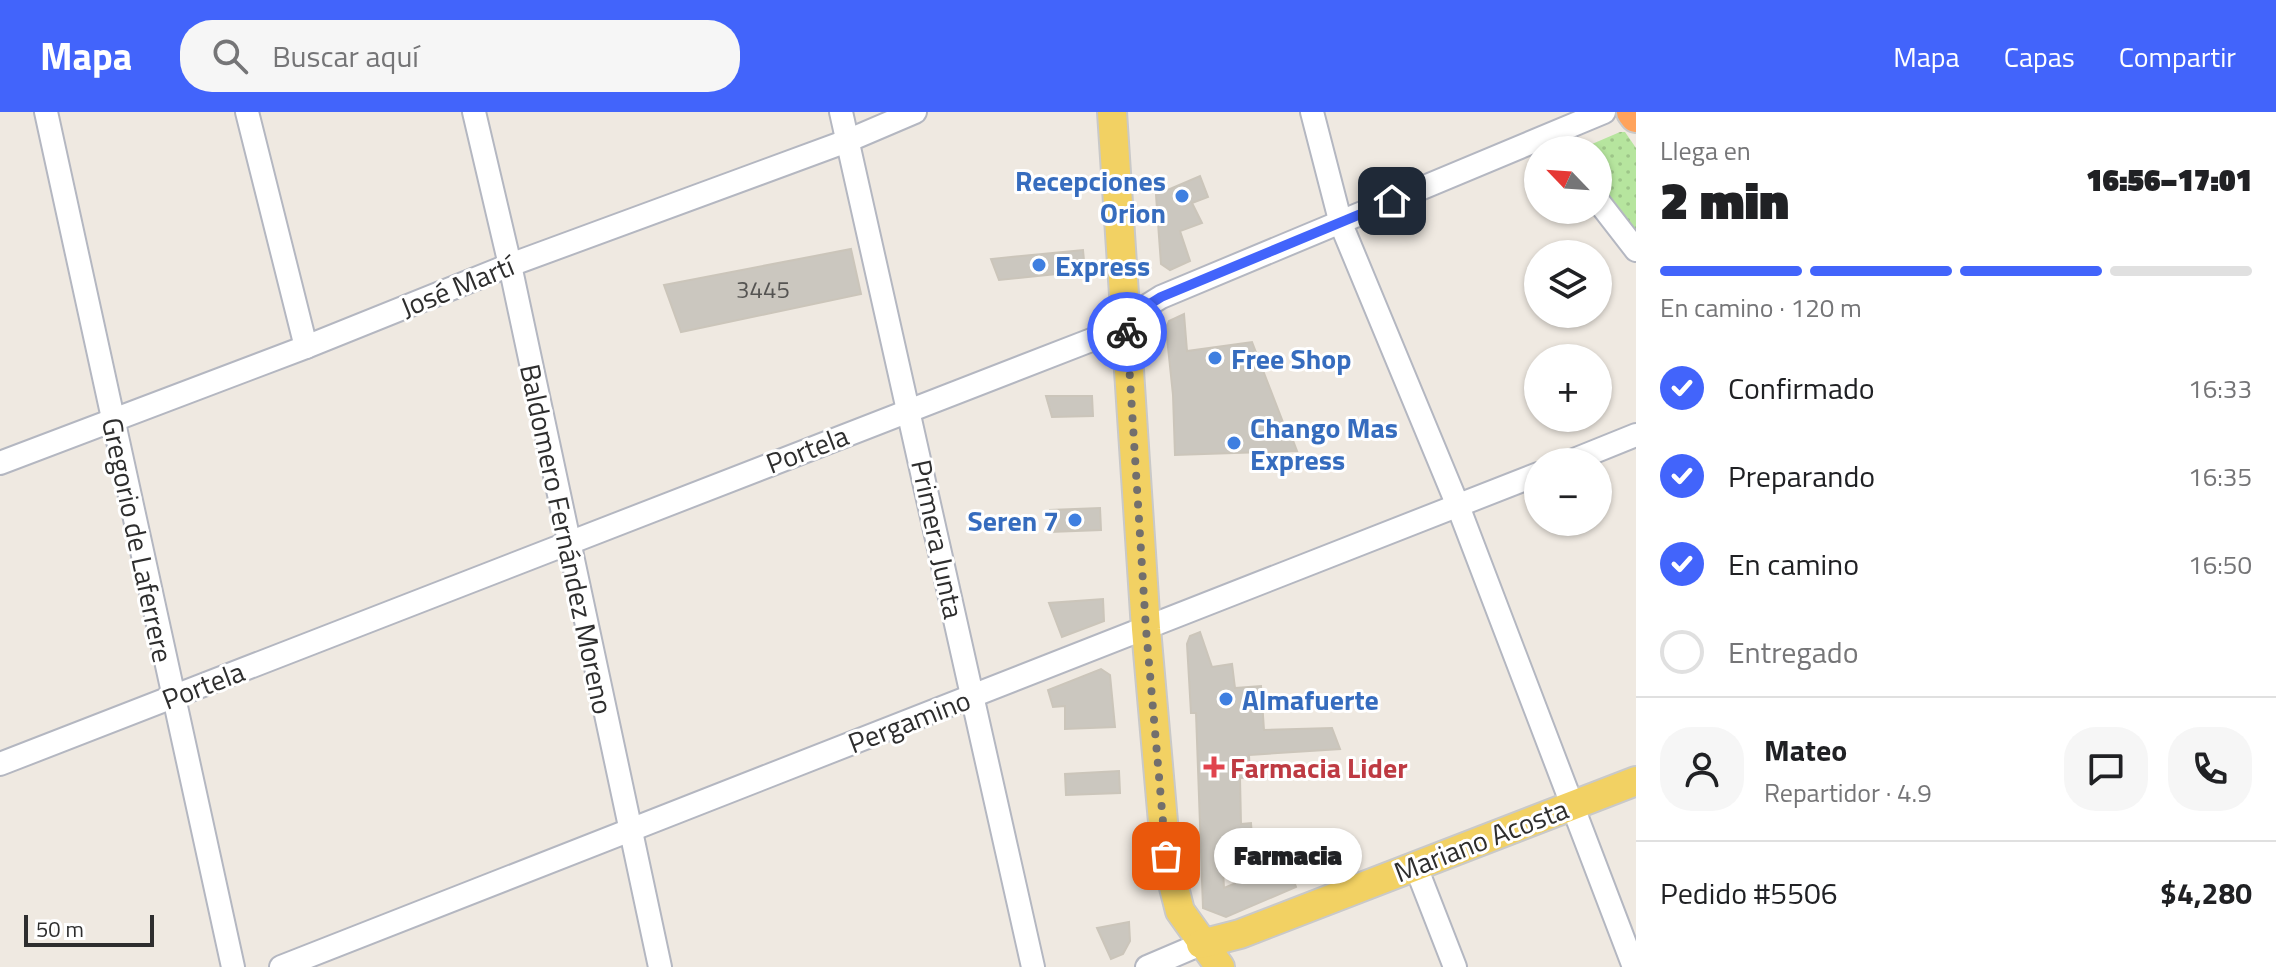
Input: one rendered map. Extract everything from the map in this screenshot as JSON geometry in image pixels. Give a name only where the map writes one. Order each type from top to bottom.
[{"type":"main road","points":[[1112,112],[1146,629],[1166,856],[1180,911],[1220,967]]},
{"type":"main road","name":"Mariano Acosta","points":[[1201,944],[1240,934],[1636,781]]},
{"type":"street","name":"Gregorio de Laferrere","points":[[46,112],[233,967]]},
{"type":"street","points":[[247,112],[306,347]]},
{"type":"street","name":"Baldomero Fernández Moreno","points":[[474,112],[510,265],[660,967]]},
{"type":"street","name":"Primera Junta","points":[[841,112],[1033,967]]},
{"type":"street","name":"José Martí","points":[[0,463],[306,347],[510,265],[847,141],[915,112]]},
{"type":"street","points":[[1312,112],[1341,224],[1458,506],[1634,967]]},
{"type":"street","name":"Portela","points":[[1556,136],[1565,118],[1604,112]]},
{"type":"street","name":"Portela","points":[[0,764],[1094,339],[1161,297],[1524,153]]},
{"type":"street","points":[[1612,219],[1636,250]]},
{"type":"street","points":[[1604,448],[1636,435]]},
{"type":"street","name":"Pergamino","points":[[281,967],[1524,480]]},
{"type":"street","points":[[1416,867],[1455,967]]},
{"type":"street","name":"Mariano Acosta","points":[[1147,967],[1201,944]]},
{"type":"green space","points":[[1625,132],[1636,148],[1636,231],[1612,199],[1611,136]]},
{"type":"building","points":[[1200,176],[1208,197],[1192,203],[1202,223],[1180,231],[1190,261],[1170,270],[1161,264],[1156,195]]},
{"type":"building","points":[[851,249],[861,294],[681,332],[664,285]]},
{"type":"building","name":"Express","points":[[1083,250],[1085,271],[999,280],[991,259]]},
{"type":"building","points":[[1184,314],[1187,351],[1252,342],[1297,451],[1175,455],[1166,328],[1169,321]]},
{"type":"building","points":[[1046,396],[1092,396],[1093,416],[1052,417]]},
{"type":"building","name":"Seren 7","points":[[1100,508],[1101,530],[1050,532],[1050,510]]},
{"type":"building","points":[[1103,599],[1104,621],[1062,637],[1049,603]]},
{"type":"building","points":[[1200,632],[1212,667],[1232,664],[1235,688],[1261,686],[1264,730],[1332,728],[1340,749],[1249,755],[1250,777],[1240,778],[1241,824],[1251,823],[1253,850],[1222,852],[1224,888],[1287,862],[1296,887],[1226,917],[1203,908],[1196,713],[1191,713],[1187,644],[1190,636]]},
{"type":"building","points":[[1101,669],[1110,675],[1115,727],[1065,729],[1065,706],[1053,707],[1048,690]]},
{"type":"building","points":[[1119,771],[1120,793],[1066,795],[1065,774]]},
{"type":"building","points":[[1129,922],[1130,941],[1123,954],[1111,959],[1097,928]]},
{"type":"way so far","points":[[1127,332],[1146,629],[1166,856]]},
{"type":"place","name":"Recepciones Orion","points":[[1182,196]]},
{"type":"place","name":"Express","points":[[1039,265]]},
{"type":"place","name":"Free Shop","points":[[1215,358]]},
{"type":"place","name":"Chango Mas Express","points":[[1234,443]]},
{"type":"place","name":"Seren 7","points":[[1075,520]]},
{"type":"place","name":"Almafuerte","points":[[1226,699]]},
{"type":"place","name":"Farmacia Lider","points":[[1214,767]]},
{"type":"place","name":"Farmacia","points":[[1166,856]]},
{"type":"route","points":[[1127,332],[1126,319],[1161,297],[1392,201]]}]
